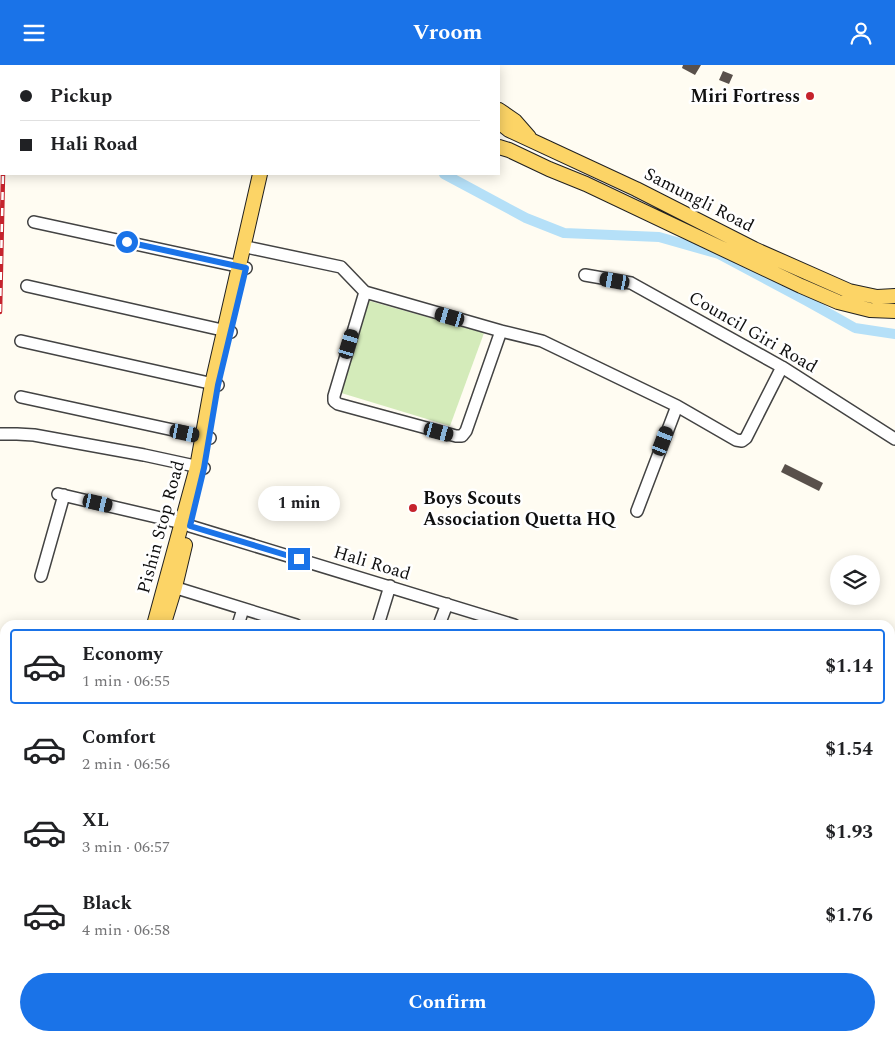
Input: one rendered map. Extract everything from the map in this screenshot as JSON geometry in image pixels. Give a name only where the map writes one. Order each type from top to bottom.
[{"type":"main road","name":"Samungli Road","points":[[500,111],[515,121],[533,141],[636,189],[754,249],[849,291],[877,297],[895,297]]},
{"type":"main road","points":[[504,126],[533,141]]},
{"type":"main road","name":"Samungli Road","points":[[504,148],[586,184],[838,302],[870,310],[895,311]]},
{"type":"main road","name":"Pishin Stop Road","points":[[165,620],[170,586],[201,467],[216,384],[260,175]]},
{"type":"main road","name":"Pishin Stop Road","points":[[242,267],[251,248],[268,175]]},
{"type":"main road","name":"Pishin Stop Road","points":[[156,620],[170,586]]},
{"type":"street","points":[[34,222],[242,267]]},
{"type":"street","points":[[251,248],[341,267],[365,292],[542,341],[677,406],[736,440],[742,441],[746,438],[782,367]]},
{"type":"street","name":"Council Giri Road","points":[[585,275],[630,283],[782,367],[895,439]]},
{"type":"street","points":[[27,286],[228,331]]},
{"type":"street","points":[[365,292],[334,396],[334,401],[338,404],[462,436],[466,431],[501,331]]},
{"type":"street","points":[[21,341],[216,384]]},
{"type":"street","points":[[21,397],[206,437]]},
{"type":"street","points":[[637,511],[677,406]]},
{"type":"street","points":[[0,434],[34,435],[201,467]]},
{"type":"street","name":"Hali Road","points":[[41,575],[61,495],[186,525],[498,620]]},
{"type":"street","points":[[170,586],[279,620]]},
{"type":"street","points":[[380,620],[390,586]]},
{"type":"street","points":[[441,620],[447,604]]},
{"type":"street","points":[[240,620],[243,609]]},
{"type":"green space","points":[[366,300],[484,333],[450,426],[338,392]]},
{"type":"building","points":[[683,65],[701,65],[695,75],[682,68]]},
{"type":"building","points":[[723,71],[733,75],[729,84],[719,80]]},
{"type":"building","points":[[785,464],[823,483],[819,491],[781,472]]},
{"type":"waterway","points":[[446,175],[526,218],[564,233],[659,237],[719,254],[855,328],[895,334]]},
{"type":"railway","points":[[0,312],[3,175]]},
{"type":"place","name":"Miri Fortress","points":[[810,96]]},
{"type":"place","name":"Boys Scouts Association Quetta HQ","points":[[413,508]]},
{"type":"route","points":[[127,242],[246,268],[218,385],[204,468],[190,526],[299,559]]}]
